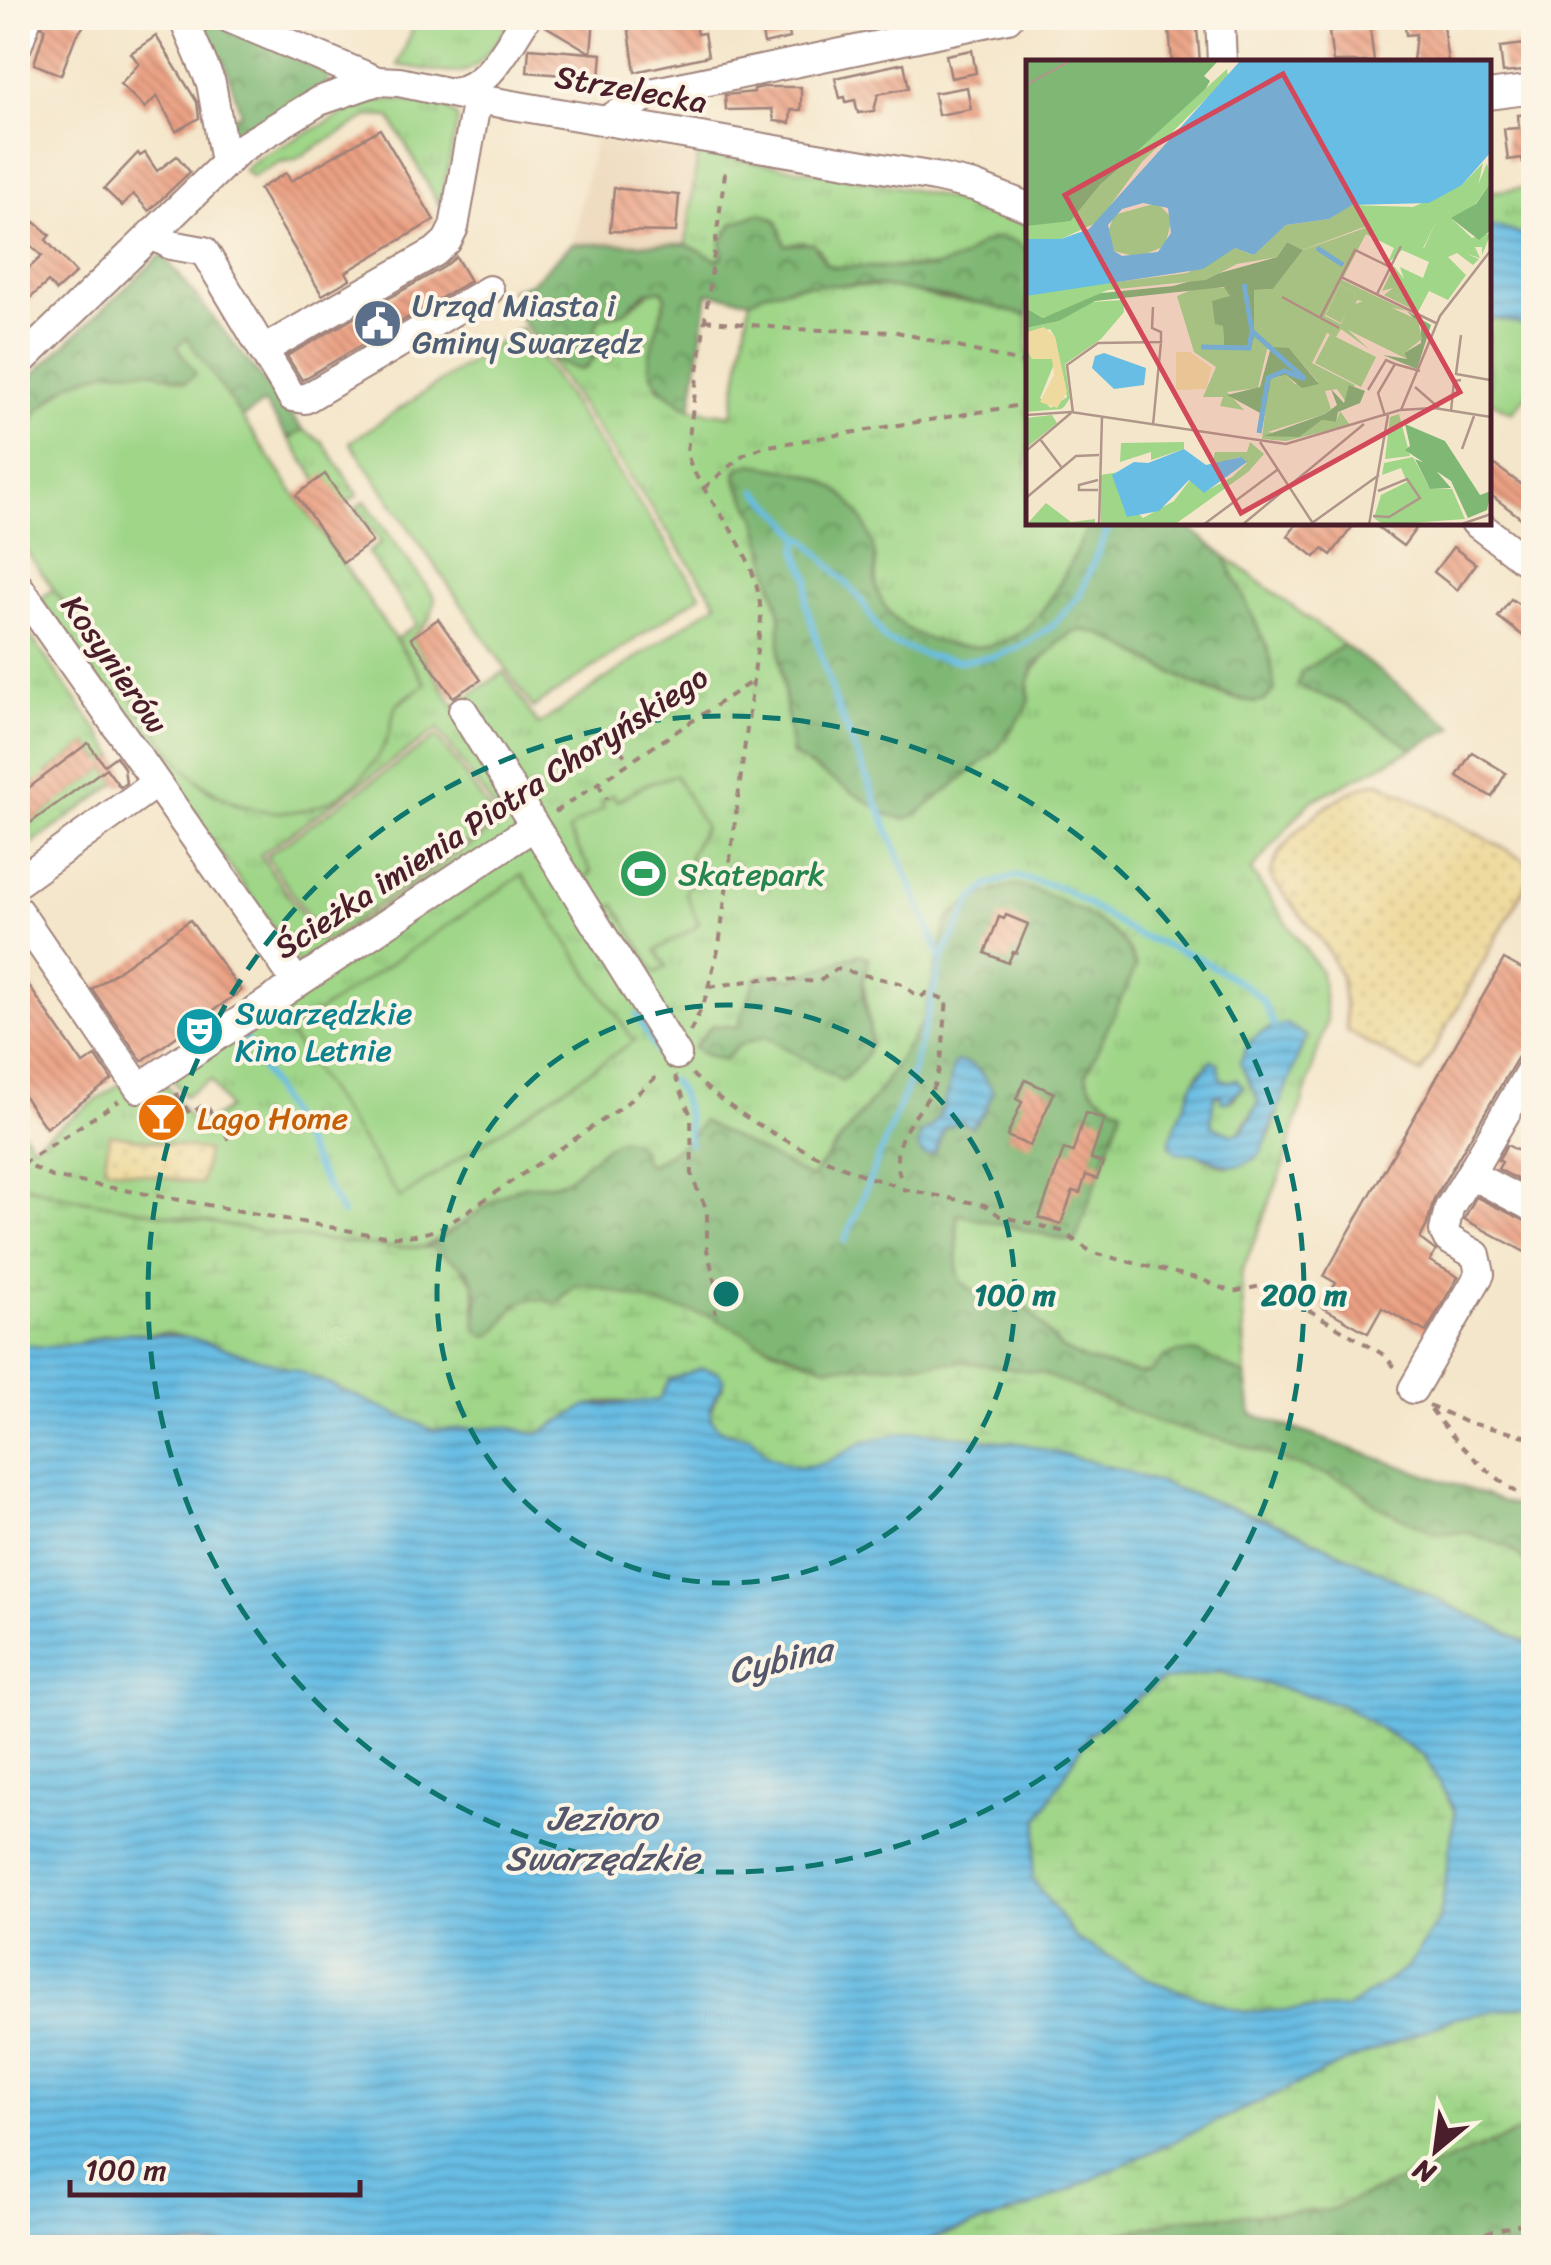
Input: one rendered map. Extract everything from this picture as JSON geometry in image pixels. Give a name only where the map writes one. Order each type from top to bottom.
[{"type":"street","points":[[18,44],[27,18]]},
{"type":"street","points":[[183,18],[211,83],[225,162]]},
{"type":"street","name":"Strzelecka","points":[[229,18],[377,80],[953,180],[1026,205]]},
{"type":"street","points":[[263,350],[447,242],[454,227],[465,90],[478,83],[526,18]]},
{"type":"street","points":[[606,120],[650,94],[1008,18]]},
{"type":"street","points":[[1220,18],[1222,60]]},
{"type":"street","points":[[18,364],[225,162],[318,101],[377,80]]},
{"type":"street","points":[[1491,95],[1534,89]]},
{"type":"street","points":[[151,234],[171,246],[204,251],[292,398],[306,400],[489,290]]},
{"type":"street","points":[[1480,525],[1534,567]]},
{"type":"street","name":"Kosynierów","points":[[18,586],[297,983]]},
{"type":"street","points":[[463,711],[672,1060]]},
{"type":"street","name":"Kosynierów","points":[[18,882],[156,783]]},
{"type":"street","name":"Ścieżka imienia Piotra Choryńskiego","points":[[150,1080],[534,826]]},
{"type":"street","points":[[18,911],[150,1080]]},
{"type":"street","points":[[1421,1397],[1480,1274],[1476,1255],[1448,1238],[1444,1231],[1450,1208],[1534,1064]]},
{"type":"street","points":[[1470,1174],[1534,1208]]},
{"type":"path","points":[[20,1162],[52,1178],[383,1236],[421,1235],[450,1223],[622,1107],[672,1060],[709,987],[721,933],[761,618],[755,577],[743,547],[704,488],[688,458],[686,442],[730,142]]},
{"type":"path","points":[[704,320],[770,328],[897,332],[1026,364]]},
{"type":"path","points":[[704,488],[744,455],[763,447],[1026,404]]},
{"type":"path","name":"Ścieżka imienia Piotra Choryńskiego","points":[[534,826],[754,681]]},
{"type":"path","points":[[620,749],[629,762]]},
{"type":"path","points":[[598,783],[607,798]]},
{"type":"path","points":[[709,987],[768,978],[818,982],[837,969],[900,983],[920,998],[926,993],[947,1000],[936,1081],[898,1144],[894,1162],[902,1180]]},
{"type":"path","points":[[672,1060],[728,1107],[859,1173],[894,1185]]},
{"type":"path","points":[[672,1060],[691,1116],[692,1178],[706,1206],[707,1250],[716,1284],[714,1313]]},
{"type":"path","points":[[20,1162],[150,1080],[190,1114],[204,1104],[228,1139]]},
{"type":"path","points":[[902,1189],[985,1205],[1000,1216],[1061,1231],[1094,1253],[1200,1279],[1232,1292],[1261,1286],[1292,1300],[1384,1355],[1450,1437],[1504,1485],[1534,1504]]},
{"type":"path","points":[[1421,1397],[1466,1422],[1534,1438]]},
{"type":"path","points":[[1423,2248],[1534,2220]]},
{"type":"shaded area","points":[[595,138],[698,157],[686,244],[572,244]]},
{"type":"green space","points":[[190,18],[211,18],[328,74],[328,82],[321,90],[236,135],[226,119],[241,114],[224,60],[210,63]]},
{"type":"green space","points":[[417,18],[514,18],[477,64],[468,70],[442,72],[398,65]]},
{"type":"green space","points":[[368,102],[437,105],[458,120],[440,206],[390,117],[370,116],[294,160],[280,162],[252,177],[244,170],[256,159]]},
{"type":"green space","points":[[698,153],[907,189],[1026,224],[1026,251],[1010,240],[991,239],[961,259],[939,267],[826,264],[819,248],[803,242],[785,245],[775,219],[761,213],[733,223],[721,243],[724,254],[716,260],[686,244]]},
{"type":"green space","points":[[1533,187],[1533,239],[1491,228],[1491,192]]},
{"type":"green space","points":[[761,213],[777,221],[785,245],[813,243],[826,264],[833,267],[933,268],[961,259],[980,244],[998,238],[1016,242],[1026,250],[1026,315],[875,285],[798,285],[750,300],[708,293],[691,409],[659,385],[652,373],[651,349],[666,297],[662,290],[646,292],[625,311],[599,319],[592,360],[580,370],[548,358],[511,305],[517,300],[511,290],[531,283],[572,244],[686,244],[718,260],[723,256],[721,243],[733,223]]},
{"type":"green space","points":[[162,254],[303,430],[289,439],[264,403],[242,418],[187,339],[196,374],[185,382],[134,370],[88,377],[48,402],[18,445],[18,389]]},
{"type":"green space","points":[[810,284],[893,287],[1026,315],[1026,525],[1089,525],[1052,597],[1037,617],[1019,633],[997,644],[971,648],[921,636],[891,614],[878,592],[872,548],[842,500],[823,480],[800,472],[736,472],[737,483],[757,519],[780,614],[780,657],[792,755],[1030,700],[1029,683],[1035,668],[1064,638],[1079,631],[1107,637],[1211,692],[1248,701],[1264,700],[1269,652],[1225,556],[1344,645],[1301,672],[1298,686],[1345,704],[1413,749],[1309,802],[1251,871],[1321,972],[1327,1020],[1281,1173],[1241,1274],[1246,1376],[1199,1353],[1164,1358],[1151,1372],[1139,1374],[1085,1360],[1061,1348],[1025,1306],[972,1290],[963,1283],[958,1274],[957,1213],[1121,1109],[1095,1091],[1086,1074],[1136,966],[1129,949],[955,911],[947,924],[923,1021],[880,1090],[810,1178],[702,1122],[688,1141],[649,1165],[645,1164],[641,1148],[607,1146],[566,1180],[522,1187],[424,1247],[385,1247],[286,1236],[56,1195],[18,1183],[18,1125],[32,1145],[121,1083],[135,1102],[165,1082],[196,1129],[228,1108],[211,1080],[184,1096],[171,1077],[301,967],[40,599],[54,589],[177,759],[206,789],[240,806],[277,812],[341,793],[375,760],[386,742],[396,706],[426,684],[396,639],[417,624],[368,553],[381,542],[356,508],[365,501],[435,598],[431,617],[412,638],[454,706],[504,672],[538,725],[717,603],[548,358],[575,369],[586,368],[595,357],[594,332],[599,320],[625,311],[660,289],[666,296],[649,359],[657,387],[691,409],[732,415],[750,300],[766,292]],"holes":[[[438,729],[504,822],[325,947],[260,855]],[[675,775],[704,828],[689,856],[695,875],[685,892],[698,922],[696,927],[656,950],[665,967],[655,973],[615,904],[603,910],[592,873],[569,832],[605,808],[601,802],[612,795],[616,801],[647,784]],[[858,954],[869,958],[863,977],[872,1045],[765,1036],[739,1045],[724,1060],[707,1056],[694,1047],[712,1025],[738,1027],[756,978],[793,979]],[[1287,1024],[1304,1042],[1273,1128],[1257,1158],[1225,1167],[1194,1153],[1177,1125],[1198,1074],[1211,1061],[1220,1078],[1243,1087],[1232,1101],[1216,1094],[1211,1104],[1212,1127],[1237,1135],[1259,1102],[1244,1071],[1249,1051],[1260,1033]]]},
{"type":"green space","points":[[1491,318],[1519,323],[1533,332],[1533,387],[1512,413],[1491,401]]},
{"type":"green space","points":[[521,328],[701,595],[533,708],[350,442]]},
{"type":"green space","points":[[187,338],[426,684],[396,707],[386,741],[367,771],[345,791],[321,805],[270,812],[244,806],[197,779],[177,759],[29,555],[18,532],[18,445],[38,411],[70,384],[107,371],[148,370],[186,382],[196,374],[177,346]]},
{"type":"green space","points":[[303,430],[322,441],[358,495],[345,504],[317,480],[289,439]]},
{"type":"green space","points":[[751,464],[779,468],[833,487],[865,524],[875,556],[877,589],[892,616],[923,637],[973,647],[998,643],[1020,633],[1037,616],[1066,573],[1089,525],[1186,525],[1225,556],[1269,652],[1275,690],[1264,701],[1253,703],[1197,685],[1101,634],[1082,630],[1070,633],[1033,668],[1026,710],[996,751],[919,813],[905,819],[889,815],[792,755],[780,657],[780,614],[757,519],[736,479],[738,469]]},
{"type":"green space","points":[[18,619],[116,756],[107,763],[103,758],[100,760],[88,743],[47,773],[65,797],[106,768],[117,783],[18,854],[18,815],[26,826],[55,805],[39,781],[18,796]]},
{"type":"green space","points":[[1344,645],[1454,727],[1413,749],[1345,704],[1298,686],[1301,672]]},
{"type":"green space","points":[[437,736],[498,822],[326,941],[266,856]]},
{"type":"green space","name":"Skatepark","points":[[675,775],[704,826],[689,856],[696,877],[685,892],[698,922],[696,927],[656,950],[666,967],[655,973],[615,904],[602,911],[583,878],[592,873],[569,832],[604,808],[601,802],[613,795],[617,801],[647,784]]},
{"type":"green space","points":[[522,875],[634,1041],[400,1198],[288,1032]]},
{"type":"green space","points":[[1013,885],[1037,891],[1093,918],[1114,933],[1130,953],[1136,967],[1086,1074],[1095,1091],[1122,1109],[1075,1242],[957,1214],[958,1274],[963,1283],[972,1290],[1025,1306],[1060,1348],[1085,1360],[1140,1374],[1151,1372],[1164,1358],[1178,1352],[1199,1353],[1246,1376],[1251,1414],[1533,1512],[1533,1569],[1510,1548],[1469,1533],[1434,1532],[1380,1508],[1351,1484],[1235,1443],[1158,1423],[1041,1373],[962,1362],[827,1367],[664,1306],[586,1284],[565,1294],[557,1304],[543,1300],[516,1304],[496,1333],[487,1337],[478,1333],[477,1293],[470,1276],[449,1258],[425,1247],[517,1188],[563,1181],[619,1140],[629,1140],[638,1147],[645,1163],[651,1165],[688,1141],[702,1121],[811,1178],[880,1090],[923,1021],[947,924],[968,903]],"holes":[[[957,1062],[978,1070],[993,1091],[972,1127],[962,1122],[945,1127],[935,1152],[922,1133],[940,1113]]]},
{"type":"green space","points":[[858,954],[869,958],[863,980],[870,1045],[866,1056],[842,1081],[765,1036],[739,1045],[724,1060],[694,1048],[712,1025],[738,1027],[756,978],[767,974],[793,979]]},
{"type":"green space","points":[[18,1183],[56,1195],[286,1236],[431,1248],[459,1265],[474,1284],[476,1330],[487,1337],[519,1304],[540,1300],[557,1304],[575,1286],[586,1284],[710,1316],[774,1349],[827,1367],[962,1362],[1041,1373],[1158,1423],[1235,1443],[1351,1484],[1380,1508],[1434,1532],[1469,1533],[1510,1548],[1533,1569],[1533,1645],[1284,1526],[1125,1471],[1024,1444],[916,1431],[865,1441],[825,1464],[786,1464],[767,1455],[751,1436],[728,1432],[714,1423],[712,1408],[723,1387],[718,1372],[702,1368],[669,1380],[659,1400],[596,1404],[539,1434],[506,1427],[433,1430],[188,1337],[168,1333],[105,1335],[54,1350],[20,1344]]},
{"type":"green space","points":[[1220,1672],[1341,1704],[1424,1756],[1455,1812],[1440,1919],[1407,1968],[1347,2008],[1244,2012],[1154,1982],[1076,1938],[1032,1879],[1039,1818],[1089,1734],[1161,1681]]},
{"type":"green space","points":[[1533,2004],[1533,2126],[1329,2210],[1184,2218],[1063,2247],[905,2248],[1032,2207],[1343,2063],[1455,2018]]},
{"type":"green space","points":[[1533,2126],[1533,2247],[1063,2248],[1184,2218],[1329,2210]]},
{"type":"sand","points":[[1380,782],[1533,864],[1533,873],[1421,1073],[1347,1031],[1341,977],[1324,944],[1271,878],[1283,848],[1312,818],[1348,793]]},
{"type":"sand","points":[[110,1134],[207,1151],[201,1184],[104,1167]]},
{"type":"water","points":[[1491,227],[1533,239],[1533,332],[1519,323],[1491,318]]},
{"type":"water","points":[[1287,1024],[1306,1036],[1261,1153],[1246,1163],[1232,1165],[1176,1152],[1170,1139],[1194,1082],[1212,1060],[1218,1064],[1220,1078],[1227,1082],[1236,1079],[1243,1087],[1227,1102],[1221,1101],[1221,1095],[1214,1095],[1211,1125],[1231,1134],[1242,1132],[1259,1102],[1240,1063],[1243,1054],[1257,1036]]},
{"type":"water","points":[[956,1062],[974,1067],[993,1091],[984,1112],[971,1127],[962,1122],[945,1127],[935,1152],[929,1156],[921,1153],[918,1146],[922,1133],[935,1122],[944,1105]]},
{"type":"water","name":"Jezioro Swarzędzkie","points":[[128,1333],[188,1337],[299,1371],[433,1430],[506,1427],[539,1434],[586,1406],[659,1400],[669,1380],[702,1368],[718,1372],[724,1380],[710,1412],[715,1425],[727,1433],[751,1436],[767,1455],[786,1464],[802,1467],[825,1463],[865,1441],[916,1431],[1024,1444],[1125,1471],[1284,1526],[1533,1645],[1533,2004],[1455,2018],[1343,2063],[1032,2207],[905,2247],[18,2247],[18,1342],[59,1346]],"holes":[[[1220,1672],[1341,1704],[1425,1756],[1455,1812],[1440,1919],[1407,1968],[1347,2008],[1244,2012],[1154,1982],[1076,1938],[1032,1879],[1039,1818],[1089,1734],[1161,1681]]]},
{"type":"building","points":[[44,18],[74,18],[85,24],[75,38],[61,75],[34,64],[45,28]]},
{"type":"building","points":[[543,18],[594,18],[591,53],[542,24]]},
{"type":"building","points":[[627,18],[694,18],[697,34],[704,33],[708,56],[635,72]]},
{"type":"building","points":[[770,18],[786,18],[790,38],[764,44],[761,28],[772,26]]},
{"type":"building","points":[[1168,18],[1196,18],[1200,60],[1172,60]]},
{"type":"building","points":[[1404,18],[1442,18],[1448,60],[1413,60],[1416,34],[1406,35]]},
{"type":"building","points":[[1370,27],[1374,60],[1333,60],[1329,32]]},
{"type":"building","points":[[156,36],[197,102],[199,118],[176,131],[157,96],[145,108],[120,84],[139,64],[131,53]]},
{"type":"building","points":[[1534,43],[1534,70],[1503,73],[1500,47]]},
{"type":"building","points":[[529,48],[602,54],[600,78],[527,72]]},
{"type":"building","points":[[972,50],[976,73],[951,78],[946,55]]},
{"type":"building","points":[[904,63],[909,88],[878,94],[874,111],[858,113],[855,100],[846,102],[845,97],[840,98],[835,78]]},
{"type":"building","points":[[763,87],[801,87],[801,110],[791,110],[790,123],[774,121],[772,109],[726,110],[725,95],[754,92]]},
{"type":"building","points":[[967,87],[971,109],[938,115],[934,93]]},
{"type":"building","points":[[1534,114],[1534,163],[1523,164],[1522,158],[1508,160],[1504,129],[1519,128],[1518,115]]},
{"type":"building","points":[[380,129],[434,220],[346,272],[350,279],[322,295],[259,189],[286,173],[291,181]]},
{"type":"building","points":[[138,153],[145,153],[157,171],[177,156],[190,172],[149,211],[133,194],[122,206],[104,189]]},
{"type":"building","points":[[614,188],[679,195],[676,232],[610,231]]},
{"type":"building","points":[[35,222],[50,235],[46,240],[76,273],[56,291],[48,282],[18,309],[18,278],[42,256],[21,237]]},
{"type":"building","name":"Urząd Miasta i Gminy Swarzędz","points":[[456,257],[470,281],[302,380],[287,356]]},
{"type":"building","points":[[1491,462],[1534,494],[1534,510],[1525,521],[1491,495]]},
{"type":"building","points":[[325,474],[372,542],[343,563],[296,495]]},
{"type":"building","points":[[1296,525],[1354,525],[1331,555],[1323,549],[1315,557],[1288,536]]},
{"type":"building","points":[[1375,525],[1419,525],[1403,546]]},
{"type":"building","points":[[1453,547],[1476,564],[1457,590],[1434,572]]},
{"type":"building","points":[[1511,599],[1520,605],[1524,600],[1534,608],[1534,644],[1498,617]]},
{"type":"building","points":[[438,619],[481,680],[453,697],[411,638]]},
{"type":"building","points":[[88,743],[104,765],[116,756],[124,768],[126,783],[120,787],[106,768],[26,826],[18,815],[18,796]]},
{"type":"building","points":[[1472,752],[1506,773],[1492,797],[1457,776]]},
{"type":"building","points":[[1006,915],[1028,924],[1008,963],[985,953],[999,917],[1004,919]]},
{"type":"building","points":[[190,920],[241,991],[142,1061],[92,989]]},
{"type":"building","points":[[1504,959],[1534,976],[1534,1047],[1519,1055],[1434,1199],[1420,1239],[1436,1251],[1430,1261],[1458,1277],[1426,1332],[1382,1308],[1368,1333],[1322,1307],[1336,1283],[1324,1276]]},
{"type":"building","points":[[27,983],[83,1064],[96,1056],[112,1080],[46,1128],[18,1088],[18,989]]},
{"type":"building","points":[[1025,1080],[1054,1093],[1030,1146],[1007,1136],[1022,1102],[1016,1099]]},
{"type":"building","name":"Lago Home","points":[[168,1103],[178,1112],[179,1120],[174,1127],[161,1129],[147,1121],[156,1107]]},
{"type":"building","points":[[1085,1113],[1104,1119],[1091,1159],[1103,1163],[1097,1179],[1086,1175],[1080,1193],[1073,1191],[1061,1224],[1039,1218],[1064,1149],[1073,1152]]},
{"type":"building","points":[[1507,1145],[1534,1159],[1534,1188],[1498,1169],[1502,1162],[1498,1160]]},
{"type":"building","points":[[1476,1197],[1534,1225],[1534,1237],[1525,1252],[1464,1219]]},
{"type":"waterway","points":[[757,491],[800,537]]},
{"type":"waterway","points":[[845,1241],[911,1077],[942,960],[835,701],[806,604],[809,579],[797,550],[800,537],[859,597],[885,640],[927,656],[960,661],[997,656],[1051,627],[1079,596],[1110,525]]},
{"type":"waterway","points":[[942,959],[972,901],[989,885],[1015,876],[1062,888],[1135,934],[1197,957],[1249,988],[1263,1001],[1274,1026]]},
{"type":"waterway","points":[[637,1015],[658,1054]]},
{"type":"waterway","points":[[245,1038],[342,1214]]},
{"type":"waterway","points":[[671,1080],[686,1110],[689,1144]]},
{"type":"place","name":"Urząd Miasta i Gminy Swarzędz","points":[[377,323]]},
{"type":"place","name":"Skatepark","points":[[643,874]]},
{"type":"place","name":"Swarzędzkie Kino Letnie","points":[[200,1031]]},
{"type":"place","name":"Lago Home","points":[[162,1118]]},
{"type":"water label","name":"Cybina","points":[[780,1660]]}]
